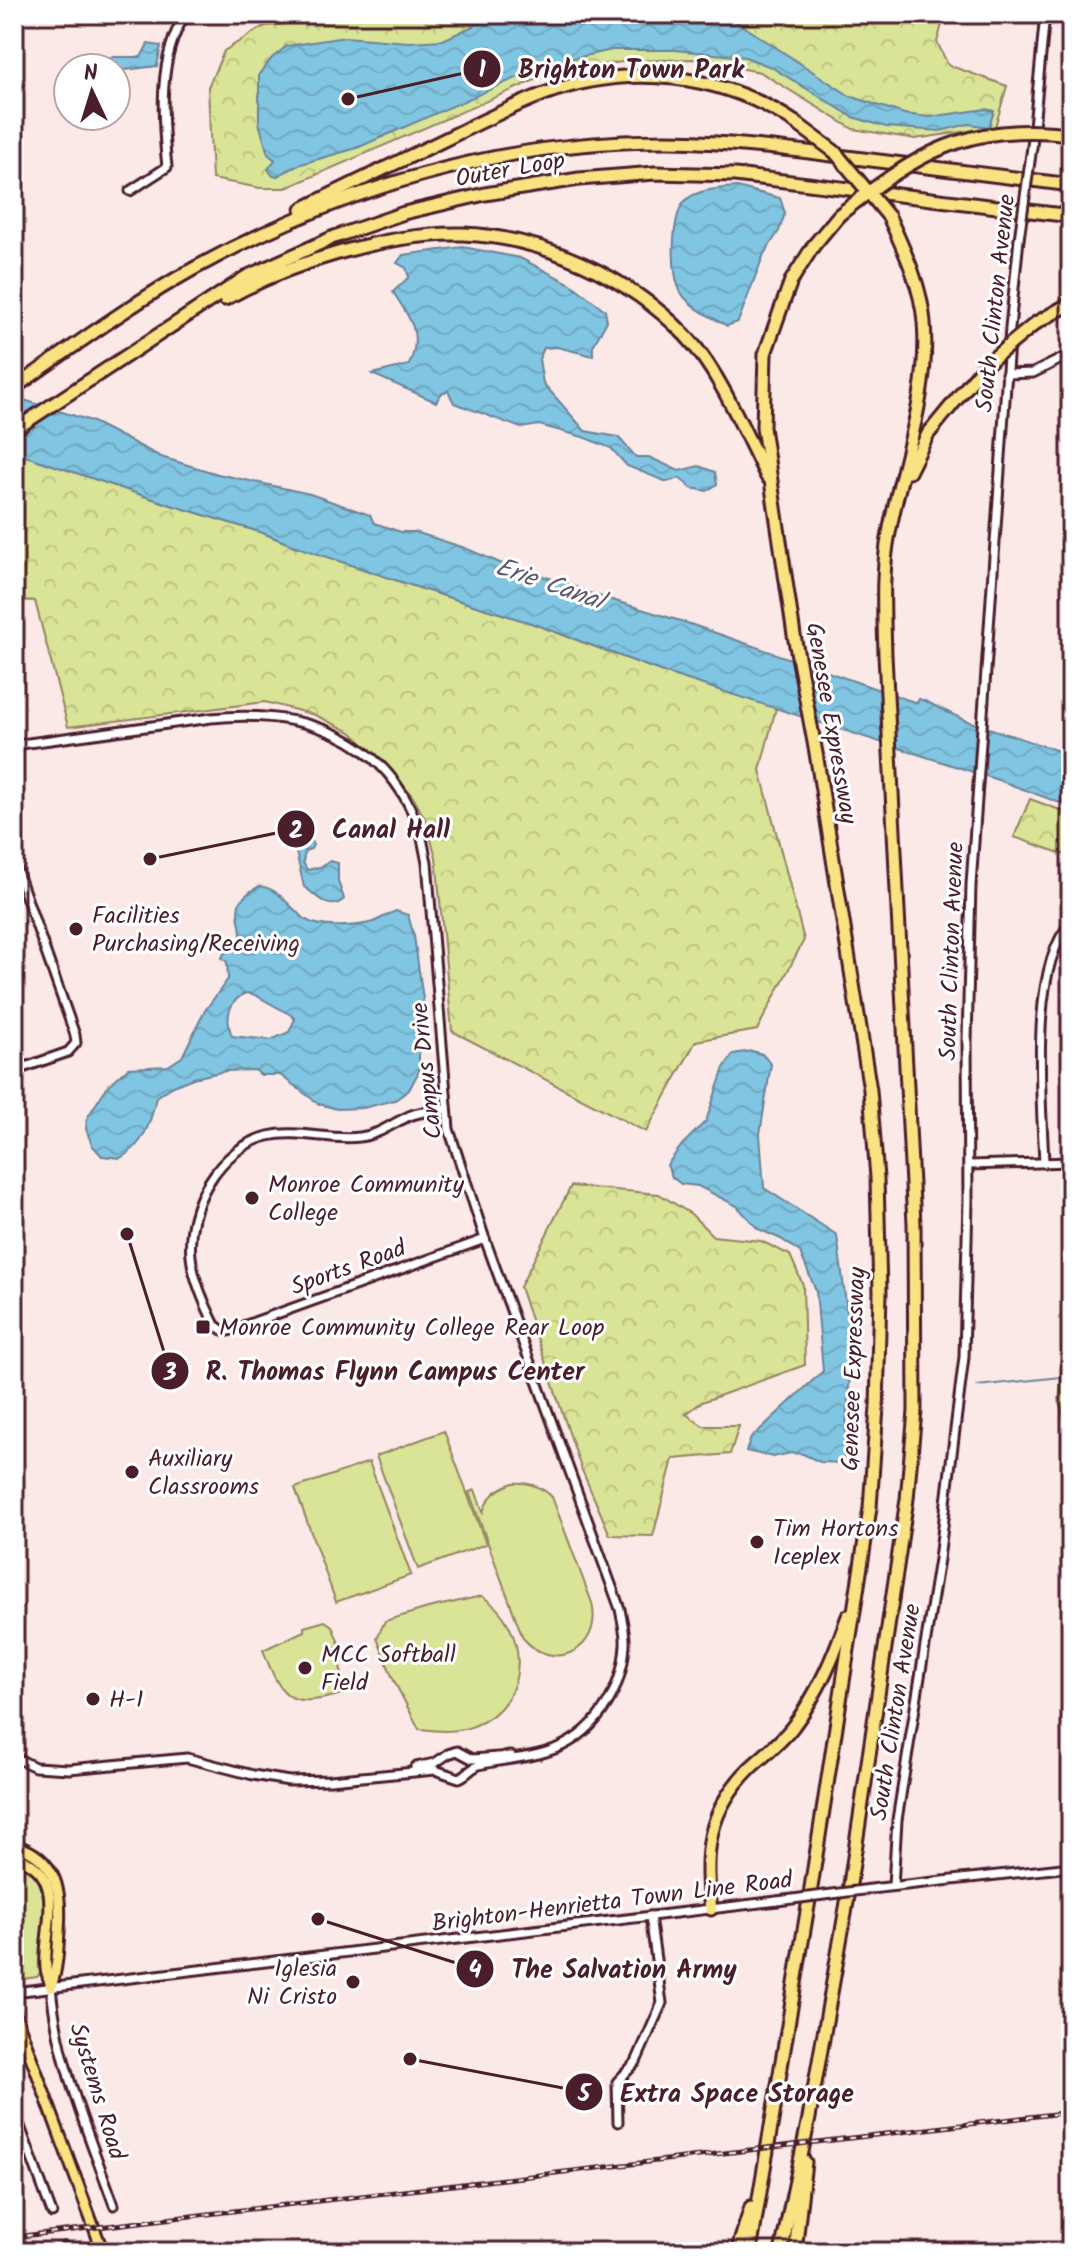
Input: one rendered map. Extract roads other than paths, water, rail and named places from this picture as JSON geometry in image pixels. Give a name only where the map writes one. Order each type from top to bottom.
[{"type":"highway","points":[[193,270],[260,231],[366,177],[531,99],[581,83],[646,76],[699,82],[749,97],[796,123],[835,152],[889,217],[914,279],[924,323],[920,388],[901,487]]},
{"type":"highway","name":"Genesee Expressway","points":[[750,2252],[870,1508],[880,1292],[877,1178],[870,1090],[771,485],[763,427],[765,354],[791,281],[814,245],[839,215],[887,178],[932,150],[961,140],[1000,133],[1041,131],[1071,134]]},
{"type":"highway","name":"Outer Loop","points":[[14,388],[193,270],[274,228],[397,181],[498,156],[576,145],[668,141],[734,144],[1071,185]]},
{"type":"highway","name":"Outer Loop","points":[[14,430],[246,277],[334,237],[404,213],[485,194],[579,179],[655,173],[735,175],[1071,216]]},
{"type":"highway","points":[[140,345],[244,288],[352,249],[409,237],[464,234],[515,241],[567,257],[612,279],[653,306],[687,337],[720,385],[771,485]]},
{"type":"highway","points":[[901,487],[928,434],[984,366],[1036,323],[1071,303]]},
{"type":"highway","name":"Genesee Expressway","points":[[781,2252],[809,2118],[851,1875],[907,1499],[915,1411],[914,1224],[885,655],[884,583],[889,534],[901,487]]},
{"type":"highway","points":[[711,1909],[707,1856],[715,1818],[733,1787],[780,1742],[816,1693],[837,1646],[858,1580]]},
{"type":"highway","points":[[795,2252],[809,2118]]},
{"type":"highway","points":[[737,2252],[765,2165]]},
{"type":"main road","points":[[14,1845],[40,1860],[57,1884],[61,1900],[57,1969],[51,1987]]},
{"type":"main road","points":[[14,1857],[25,1860],[37,1871],[48,1889],[51,1915],[46,1969],[51,1987]]},
{"type":"main road","points":[[14,2011],[103,2252]]},
{"type":"street","points":[[130,191],[167,167],[164,83],[177,29],[186,14]]},
{"type":"street","name":"South Clinton Avenue","points":[[893,1886],[901,1787],[939,1559],[964,1357],[971,885],[1006,374],[1045,14]]},
{"type":"street","points":[[1006,374],[1033,373],[1071,354]]},
{"type":"street","name":"Campus Drive","points":[[14,745],[242,714],[297,720],[319,726],[367,753],[389,776],[407,802],[422,839],[427,862],[449,1129],[485,1239],[620,1609],[626,1642],[612,1698],[596,1721],[572,1742],[549,1751],[478,1766],[468,1772]]},
{"type":"street","points":[[14,862],[76,1043],[68,1052],[14,1071]]},
{"type":"street","points":[[1044,1163],[1041,1014],[1058,944],[1071,923]]},
{"type":"street","name":"Sports Road","points":[[447,1109],[419,1112],[393,1126],[360,1137],[281,1134],[267,1136],[240,1148],[211,1178],[203,1195],[190,1241],[192,1261],[213,1320],[224,1330],[235,1329],[485,1239]]},
{"type":"street","points":[[969,1165],[1071,1162]]},
{"type":"street","points":[[14,1757],[35,1767],[69,1769],[187,1758],[289,1781],[435,1770],[459,1778],[468,1772],[469,1757],[457,1751],[435,1763],[389,1773]]},
{"type":"street","name":"Campus Drive","points":[[469,1757],[489,1758],[549,1751]]},
{"type":"street","points":[[444,1759],[447,1774]]},
{"type":"street","name":"Brighton-Henrietta Town Line Road","points":[[17,1992],[1071,1867]]},
{"type":"street","points":[[618,2122],[617,2082],[636,2062],[662,2003],[650,1916]]},
{"type":"street","name":"Systems Road","points":[[51,1987],[63,2063],[114,2205]]},
{"type":"street","points":[[14,2110],[52,2213]]},
{"type":"water","points":[[499,14],[725,14],[850,96],[904,114],[929,117],[986,109],[994,111],[989,127],[969,124],[940,131],[886,127],[853,117],[771,67],[745,57],[675,50],[612,50],[548,64],[357,148],[301,164],[277,176],[273,176],[268,169],[275,160],[268,154],[259,123],[259,74],[287,46],[345,37],[408,42],[443,40]]},
{"type":"water","points":[[148,44],[161,46],[157,66],[132,69],[132,57],[141,57]]},
{"type":"water","points":[[737,187],[780,198],[785,213],[779,231],[764,254],[738,322],[727,326],[696,308],[682,294],[675,275],[674,234],[680,210],[689,198],[709,190]]},
{"type":"water","points":[[463,247],[520,258],[571,284],[605,310],[607,321],[593,346],[593,356],[557,347],[544,348],[539,359],[543,383],[585,431],[618,437],[636,457],[649,457],[679,471],[699,466],[715,472],[717,484],[707,491],[691,488],[680,478],[667,482],[627,466],[611,448],[583,437],[539,425],[521,428],[454,403],[448,391],[441,394],[436,402],[372,374],[409,365],[413,354],[413,326],[393,292],[409,277],[406,268],[397,263],[403,255]]},
{"type":"water","name":"Erie Canal","points":[[14,397],[91,421],[161,457],[218,474],[310,494],[370,515],[374,523],[465,548],[514,569],[561,581],[917,703],[919,699],[964,720],[1071,755],[1071,807],[1001,781],[663,672],[534,624],[14,452]]},
{"type":"water","points":[[292,838],[309,838],[313,845],[305,851],[303,862],[307,870],[330,861],[338,863],[338,881],[344,899],[339,903],[328,904],[304,887],[291,843]]},
{"type":"water","points":[[260,886],[268,888],[305,919],[328,926],[366,924],[396,911],[408,915],[426,1020],[419,1071],[409,1090],[395,1100],[363,1108],[337,1109],[319,1104],[280,1075],[261,1075],[255,1070],[226,1071],[193,1078],[156,1097],[141,1140],[128,1153],[120,1158],[102,1156],[92,1145],[86,1129],[87,1118],[107,1087],[128,1068],[168,1066],[182,1057],[204,1012],[228,979],[227,962],[222,958],[224,953],[238,948],[241,930],[238,908],[248,894]],"holes":[[[246,993],[255,995],[295,1019],[289,1032],[271,1040],[232,1036],[229,1023],[232,1005]]]},
{"type":"water","points":[[752,1051],[762,1054],[771,1064],[760,1134],[764,1188],[837,1235],[848,1319],[850,1374],[843,1463],[820,1462],[803,1454],[773,1457],[746,1451],[751,1438],[823,1371],[816,1291],[800,1252],[758,1229],[737,1206],[698,1186],[681,1184],[672,1177],[667,1165],[706,1121],[724,1068],[733,1054]]},
{"type":"waterway","points":[[977,1386],[1071,1376]]},
{"type":"railway","points":[[14,2237],[1071,2112]]},
{"type":"place","name":"Brighton Town Park","points":[[348,99]]},
{"type":"place","name":"Canal Hall","points":[[150,859]]},
{"type":"place","name":"Facilities Purchasing/Receiving","points":[[76,929]]},
{"type":"place","name":"Monroe Community College","points":[[252,1198]]},
{"type":"place","name":"R. Thomas Flynn Campus Center","points":[[127,1234]]},
{"type":"place","name":"Monroe Community College Rear Loop","points":[[203,1327]]},
{"type":"place","name":"Auxiliary Classrooms","points":[[132,1472]]},
{"type":"place","name":"Tim Hortons Iceplex","points":[[757,1542]]},
{"type":"place","name":"MCC Softball Field","points":[[305,1668]]},
{"type":"place","name":"H-1","points":[[93,1699]]},
{"type":"place","name":"The Salvation Army","points":[[318,1919]]},
{"type":"place","name":"Iglesia Ni Cristo","points":[[353,1982]]},
{"type":"place","name":"Extra Space Storage","points":[[410,2059]]}]
